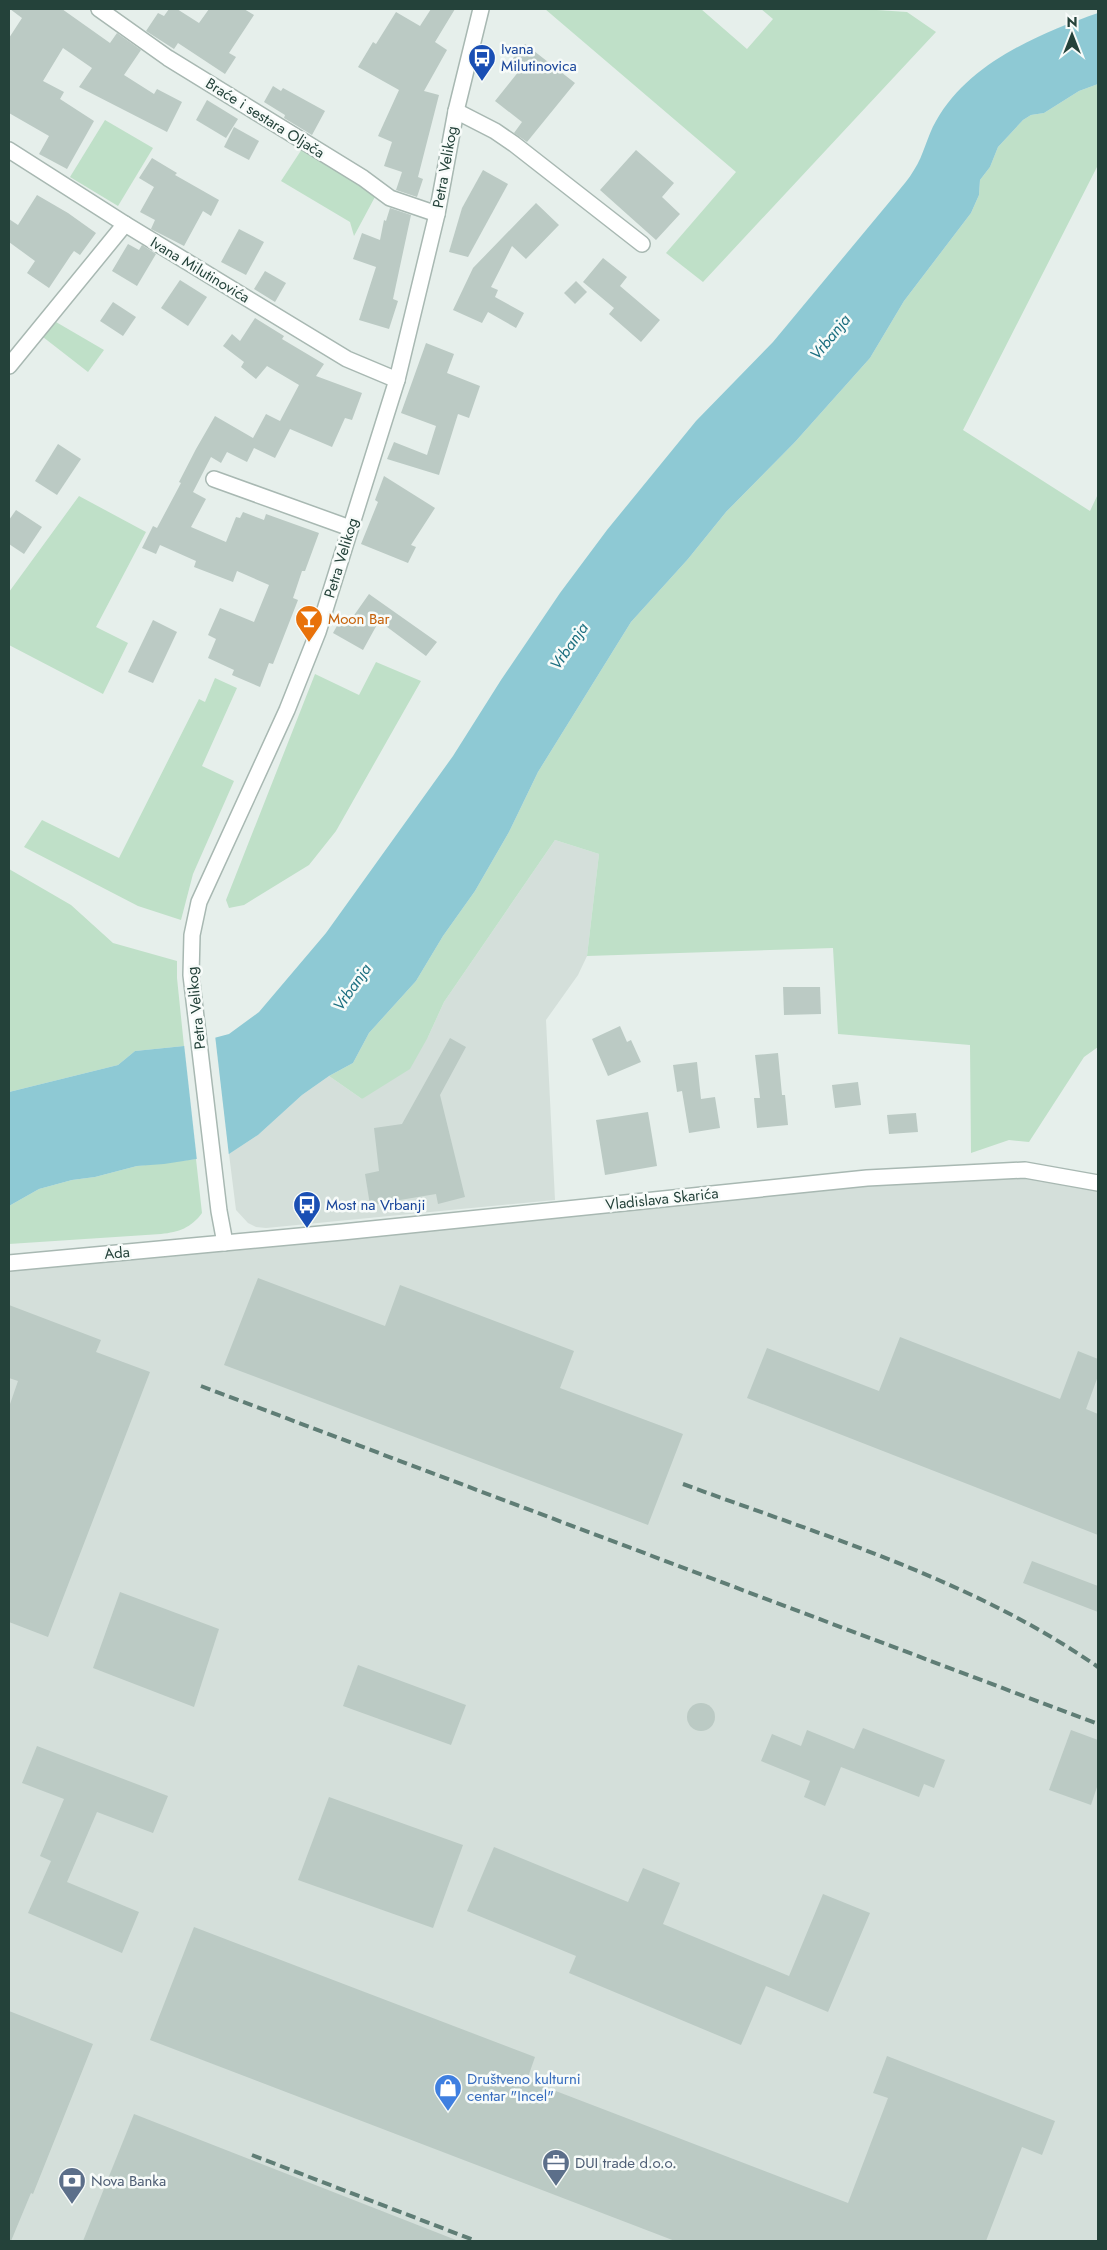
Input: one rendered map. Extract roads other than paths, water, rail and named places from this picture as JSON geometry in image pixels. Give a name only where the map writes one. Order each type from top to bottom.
[{"type":"street","name":"Braće i sestara Oljača","points":[[99,9],[168,58],[363,178],[390,198],[437,214]]},
{"type":"street","name":"Petra Velikog","points":[[225,1243],[219,1211],[191,975],[192,935],[199,902],[287,710],[318,632],[397,380],[437,214],[456,111],[481,9]]},
{"type":"street","points":[[456,111],[495,131],[514,144],[642,244]]},
{"type":"street","name":"Ivana Milutinovića","points":[[9,150],[125,224],[348,359],[397,380]]},
{"type":"street","points":[[9,366],[125,224]]},
{"type":"street","points":[[214,479],[350,528]]},
{"type":"street","name":"Vladislava Skarića","points":[[225,1243],[876,1178],[1024,1170],[1098,1183]]},
{"type":"street","name":"Ada","points":[[9,1263],[225,1243]]},
{"type":"water","name":"Vrbanja","points":[[1098,13],[1098,84],[1079,91],[1044,113],[1031,115],[1023,120],[998,147],[990,167],[980,180],[979,195],[971,213],[904,301],[870,358],[795,442],[726,512],[688,559],[631,622],[538,772],[509,832],[475,891],[443,936],[416,981],[369,1033],[353,1063],[329,1076],[302,1095],[258,1135],[229,1154],[164,1164],[137,1166],[95,1177],[72,1180],[39,1189],[9,1206],[9,1092],[118,1065],[135,1051],[184,1046],[229,1034],[259,1012],[326,933],[453,756],[501,680],[560,593],[607,530],[696,421],[773,342],[908,179],[920,158],[936,121],[950,101],[986,67],[1007,53],[1029,41]]},
{"type":"railway","points":[[201,1386],[1098,1724]]},
{"type":"railway","points":[[683,1484],[896,1562],[949,1585],[1000,1609],[1050,1636],[1098,1667]]},
{"type":"railway","points":[[252,2155],[476,2241]]},
{"type":"place","name":"Ivana Milutinovica","points":[[482,82]]},
{"type":"place","name":"Moon Bar","points":[[309,643]]},
{"type":"place","name":"Most na Vrbanji","points":[[307,1229]]},
{"type":"place","name":"Društveno kulturni centar \"Incel\"","points":[[448,2112]]},
{"type":"place","name":"DUI trade d.o.o.","points":[[556,2187]]},
{"type":"place","name":"Nova Banka","points":[[72,2205]]}]
